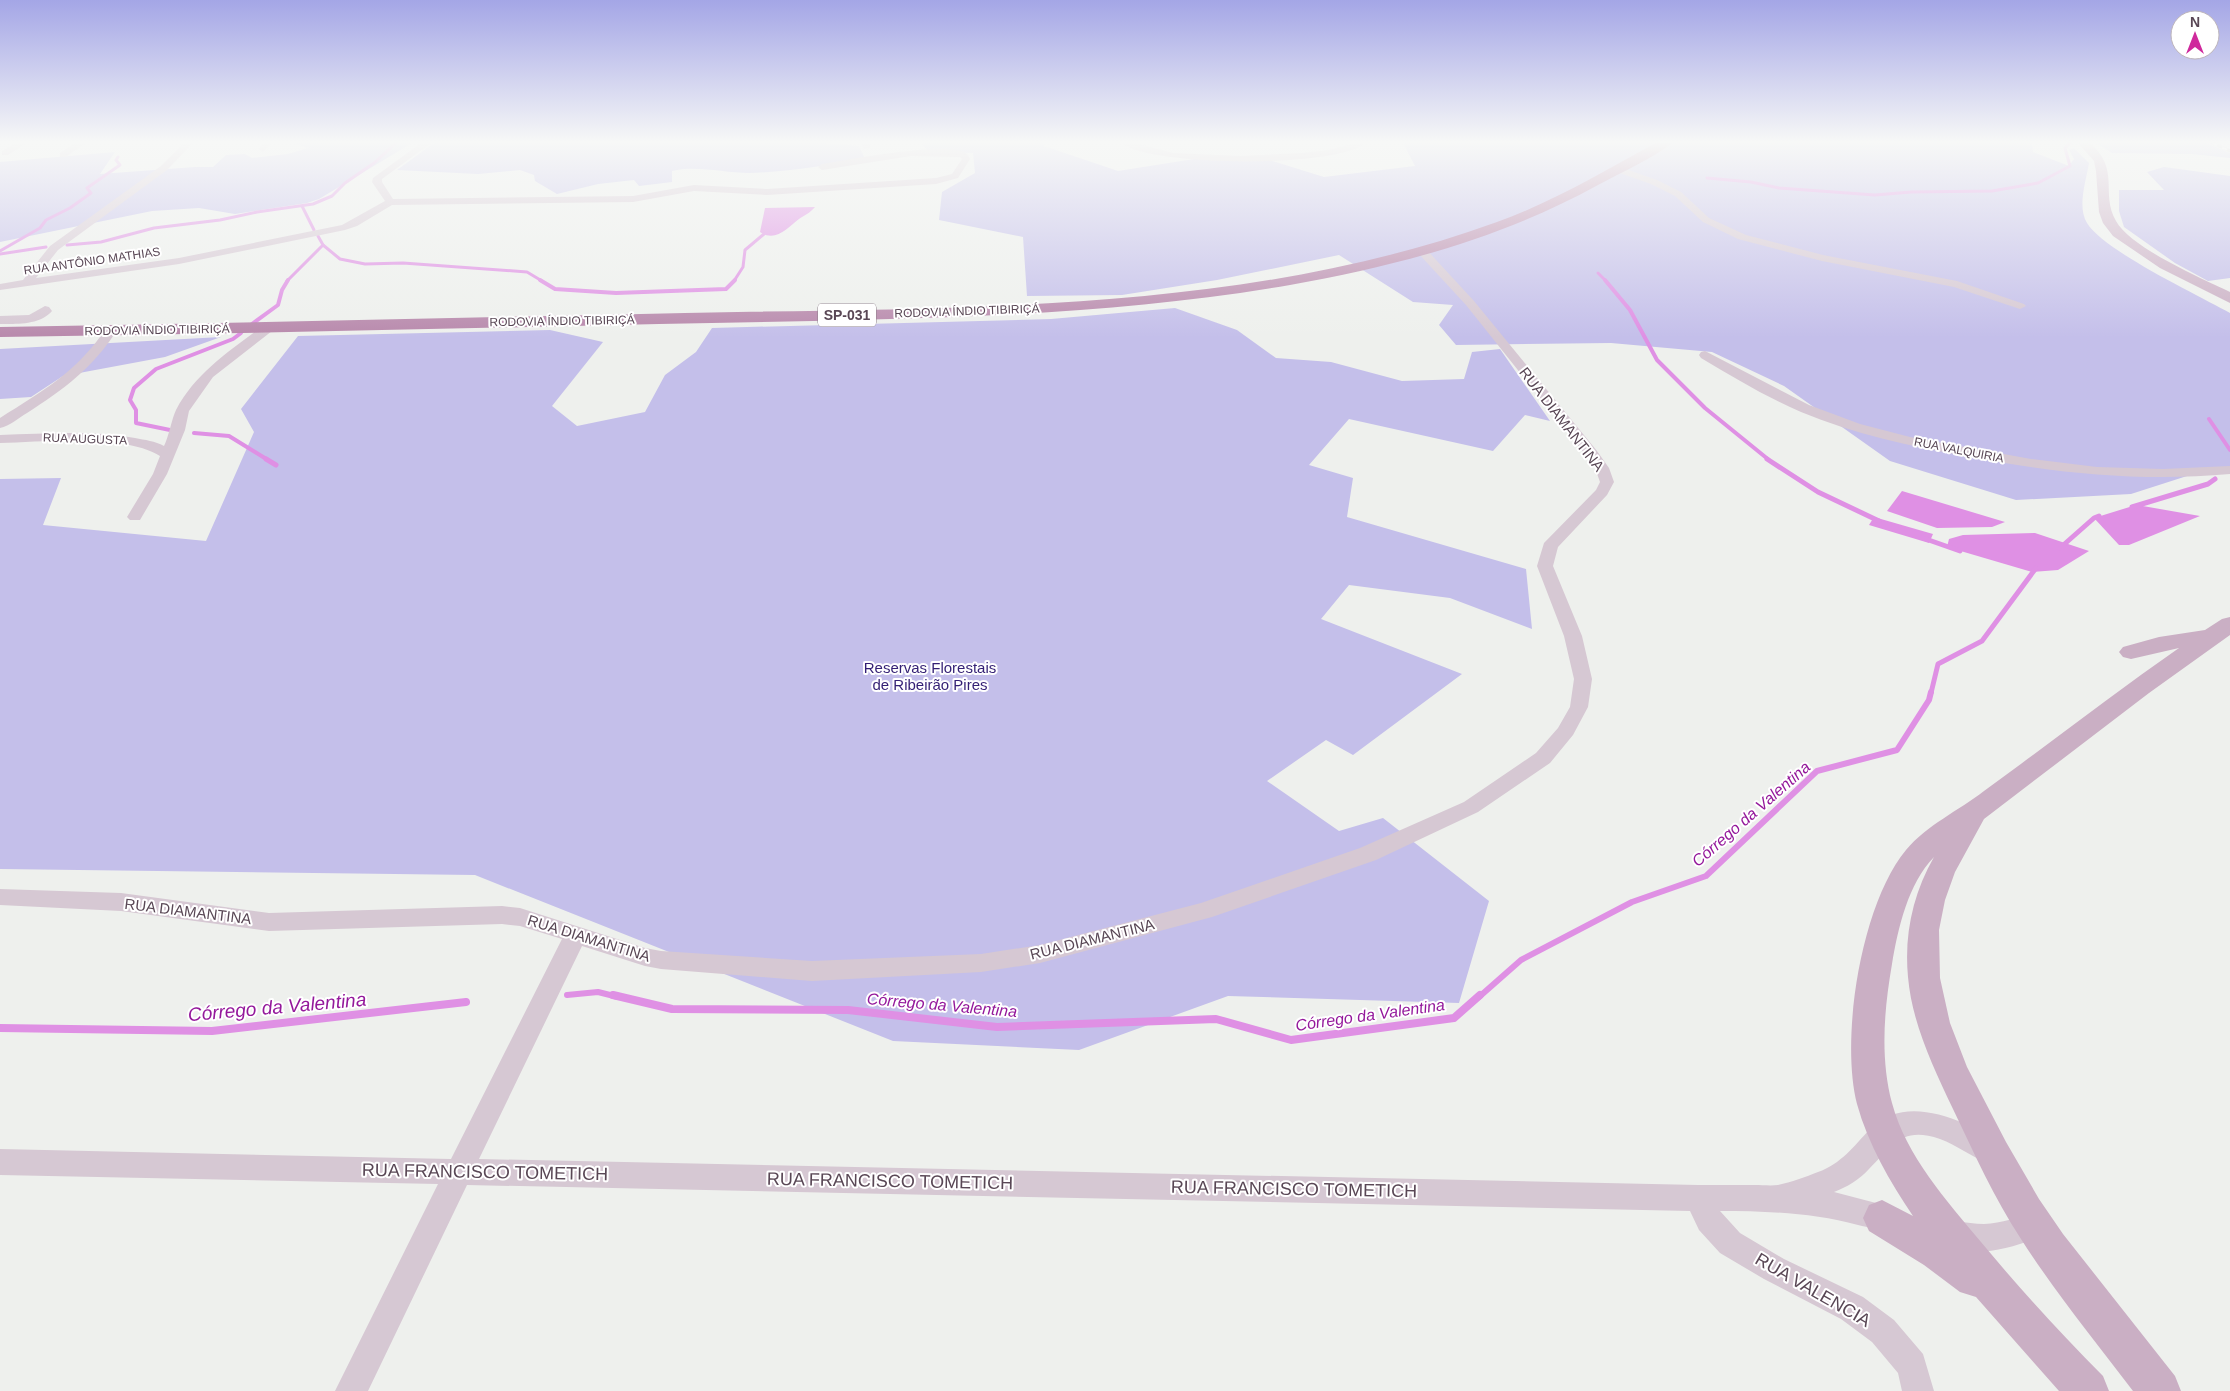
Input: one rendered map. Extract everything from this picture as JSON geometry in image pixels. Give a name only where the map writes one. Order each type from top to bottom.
[{"type":"highway","name":"RODOVIA ÍNDIO TIBIRIÇÁ","points":[[0,332],[886,314],[1056,308],[1258,285],[1337,271],[1422,251],[1501,226],[1542,208]]},
{"type":"main road","points":[[2105,208],[2110,222],[2115,229],[2147,253],[2230,298]]},
{"type":"main road","points":[[2131,652],[2220,630]]},
{"type":"main road","points":[[2088,1391],[2041,1344],[1950,1234],[1911,1182],[1886,1133],[1875,1104],[1868,1059],[1870,1001],[1880,942],[1902,883],[1914,860],[1936,838],[1976,812],[2220,630]]},
{"type":"main road","points":[[1976,812],[1942,866],[1931,892],[1924,930],[1925,990],[1943,1054],[1992,1153],[2034,1225],[2160,1391]]},
{"type":"main road","points":[[1882,1218],[1938,1252],[2003,1300]]},
{"type":"street","points":[[27,283],[54,248],[109,208]]},
{"type":"street","name":"RUA ANTÔNIO MATHIAS","points":[[0,287],[179,261],[345,227],[380,208]]},
{"type":"street","points":[[1693,208],[1706,220],[1742,237],[1822,258],[1957,284],[2020,306]]},
{"type":"street","name":"RUA DIAMANTINA","points":[[0,897],[121,902],[269,922],[502,915],[520,917],[645,958],[812,971],[981,963],[1040,954],[1204,911],[1368,854],[1471,807],[1543,758],[1566,731],[1579,707],[1583,679],[1573,636],[1545,566],[1550,546],[1602,492],[1607,482],[1602,468],[1592,454],[1470,303],[1422,251]]},
{"type":"street","points":[[0,320],[36,317],[46,311],[45,309]]},
{"type":"street","points":[[135,517],[160,474],[178,430],[182,411],[208,374],[268,328]]},
{"type":"street","points":[[0,424],[65,382],[85,366],[101,349],[111,330]]},
{"type":"street","name":"RUA VALQUIRIA","points":[[1704,355],[1785,400],[1821,415],[1930,446],[2060,468],[2106,473],[2158,474],[2230,470]]},
{"type":"street","name":"RUA AUGUSTA","points":[[0,439],[110,438],[154,446],[167,454]]},
{"type":"street","points":[[351,1391],[575,936]]},
{"type":"street","name":"RUA FRANCISCO TOMETICH","points":[[1779,1198],[1830,1180],[1850,1170],[1886,1133],[1898,1125],[1919,1123],[1942,1128],[1966,1138],[1992,1153]]},
{"type":"street","name":"RUA FRANCISCO TOMETICH","points":[[0,1162],[1698,1198],[1779,1198],[1842,1207],[1950,1234],[1994,1238],[2016,1234],[2034,1225]]},
{"type":"street","name":"RUA VALENCIA","points":[[1698,1198],[1709,1220],[1730,1242],[1774,1269],[1852,1308],[1883,1331],[1912,1365],[1918,1391]]},
{"type":"green space","points":[[0,208],[275,208],[235,214],[199,208],[152,211],[0,242]]},
{"type":"green space","points":[[940,208],[2083,208],[2087,223],[2112,246],[2153,272],[2230,313],[2230,471],[2215,467],[2131,494],[2016,500],[1890,461],[1784,386],[1712,352],[1611,343],[1456,345],[1439,325],[1453,305],[1413,302],[1339,255],[1217,280],[1122,295],[1027,296],[1023,237],[939,220]]},
{"type":"green space","points":[[2119,208],[2230,208],[2230,278],[2208,281],[2175,263],[2124,227]]},
{"type":"green space","name":"Reservas Florestais de Ribeirão Pires","points":[[1175,308],[1237,330],[1276,358],[1331,362],[1402,381],[1464,379],[1472,352],[1500,349],[1550,421],[1525,415],[1493,451],[1349,419],[1309,465],[1353,478],[1347,517],[1526,569],[1532,629],[1450,598],[1349,585],[1321,619],[1462,674],[1353,755],[1326,740],[1267,781],[1339,831],[1383,818],[1489,901],[1459,1003],[1228,996],[1079,1050],[893,1041],[475,875],[0,869],[0,479],[61,478],[43,525],[206,541],[254,432],[241,409],[298,336],[550,330],[603,342],[552,406],[577,426],[645,412],[665,375],[696,352],[712,328],[1051,319]]},
{"type":"green space","points":[[221,337],[165,357],[63,376],[31,397],[0,399],[0,349]]},
{"type":"shaded area","points":[[765,208],[814,208],[786,230],[771,236],[760,232]]},
{"type":"shaded area","points":[[1902,491],[2005,522],[1992,527],[1937,528],[1887,511]]},
{"type":"shaded area","points":[[2136,505],[2200,516],[2129,545],[2119,545],[2094,518]]},
{"type":"shaded area","points":[[1874,517],[1933,534],[1929,543],[1869,525]]},
{"type":"shaded area","points":[[2035,533],[2089,551],[2058,570],[2032,572],[1947,547],[1949,539],[1963,535]]},
{"type":"waterway","points":[[0,251],[40,228],[46,220],[70,208]]},
{"type":"waterway","points":[[67,245],[101,242],[154,228],[220,220],[286,208]]},
{"type":"waterway","points":[[303,208],[314,230]]},
{"type":"waterway","points":[[734,281],[743,267],[745,250],[764,234]]},
{"type":"waterway","points":[[318,236],[323,245]]},
{"type":"waterway","points":[[288,280],[323,245]]},
{"type":"waterway","points":[[323,245],[340,259],[365,264],[403,263],[527,272],[542,281]]},
{"type":"waterway","points":[[0,254],[46,247]]},
{"type":"waterway","points":[[1598,273],[1605,280]]},
{"type":"waterway","points":[[252,324],[278,305],[282,290],[288,280]]},
{"type":"waterway","points":[[540,280],[555,289],[616,293],[726,289],[734,281]]},
{"type":"waterway","points":[[1605,280],[1630,310],[1657,360],[1705,408],[1769,460]]},
{"type":"waterway","points":[[170,430],[136,423],[136,410],[130,400],[134,388],[156,369],[233,339],[241,333]]},
{"type":"waterway","name":"Córrego da Valentina","points":[[2209,419],[2230,450]]},
{"type":"waterway","points":[[194,433],[229,436],[268,460]]},
{"type":"waterway","points":[[266,459],[276,465]]},
{"type":"waterway","points":[[1767,459],[1818,492],[1879,521]]},
{"type":"waterway","name":"Córrego da Valentina","points":[[2132,507],[2208,484],[2215,479]]},
{"type":"waterway","name":"Córrego da Valentina","points":[[2060,548],[2094,518],[2099,516]]},
{"type":"waterway","points":[[1923,538],[1960,551]]},
{"type":"waterway","name":"Córrego da Valentina","points":[[1931,693],[1938,664],[1982,641],[2036,568]]},
{"type":"waterway","name":"Córrego da Valentina","points":[[1479,997],[1521,960],[1632,902],[1706,876],[1817,771],[1897,750],[1929,700],[1931,692]]},
{"type":"waterway","name":"Córrego da Valentina","points":[[567,995],[598,992],[618,997]]},
{"type":"waterway","name":"Córrego da Valentina","points":[[613,995],[672,1009],[848,1010],[997,1027],[1216,1019],[1291,1040],[1454,1018],[1480,995]]},
{"type":"waterway","name":"Córrego da Valentina","points":[[0,1028],[212,1031],[466,1002]]}]
